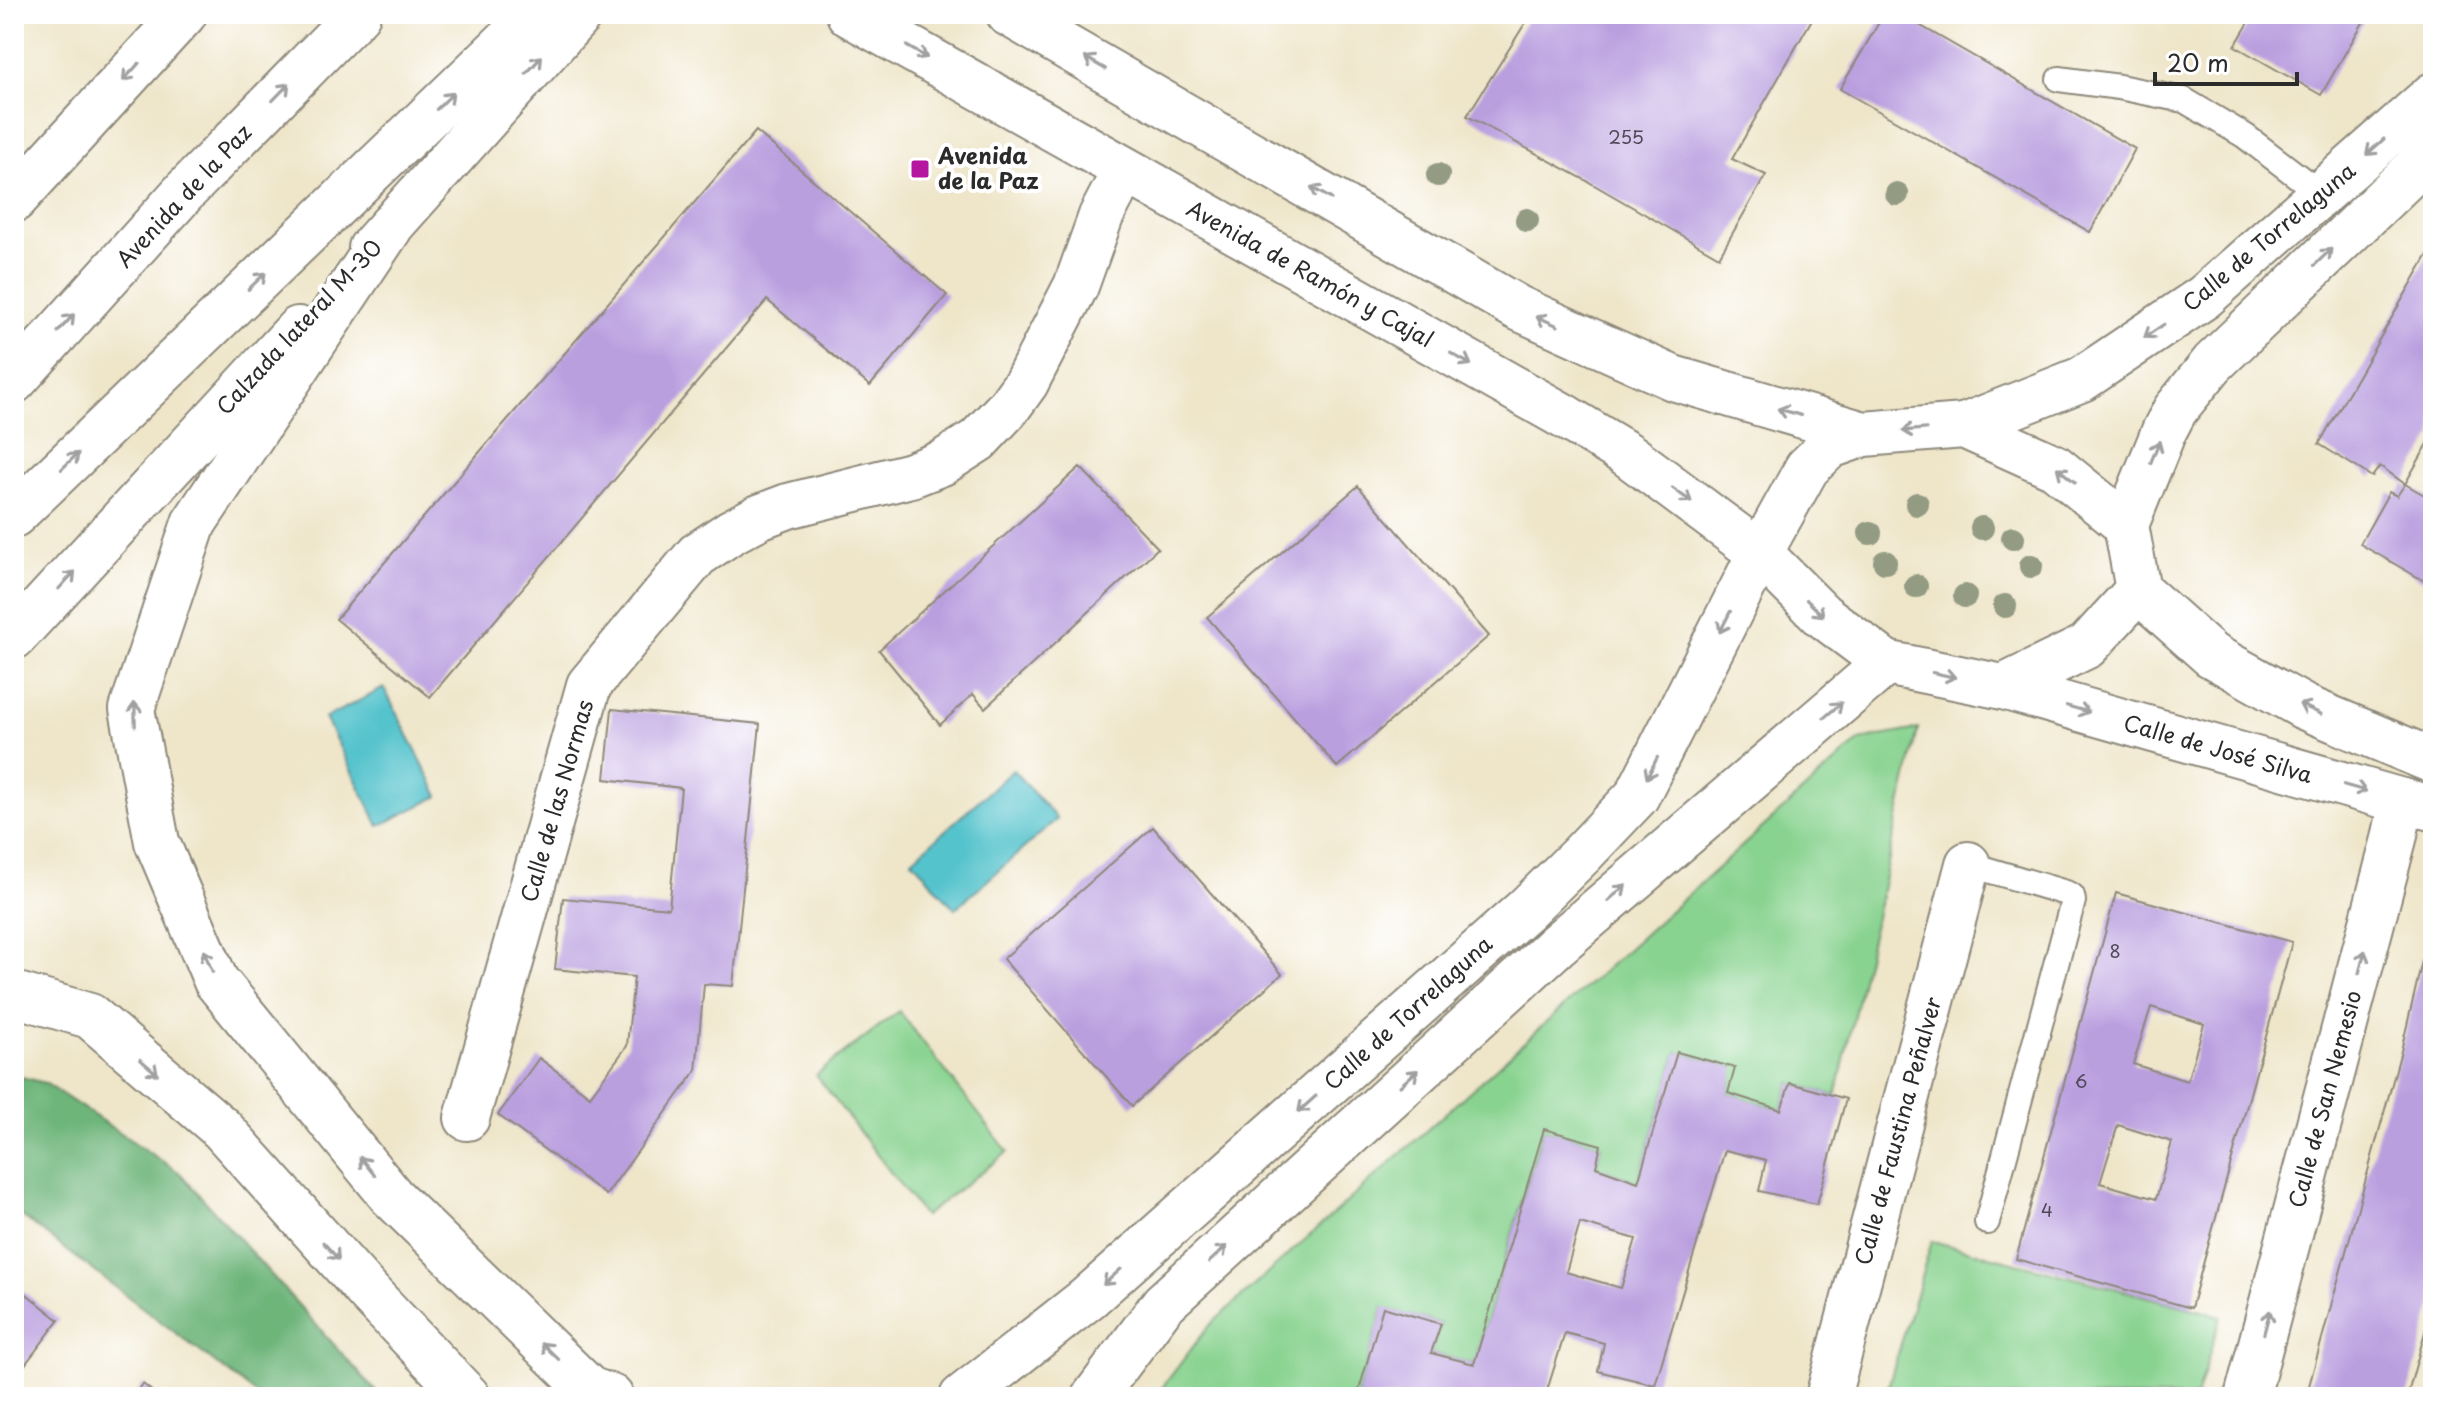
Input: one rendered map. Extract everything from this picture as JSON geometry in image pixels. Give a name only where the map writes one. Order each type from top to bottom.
[{"type":"main road","points":[[14,200],[184,14]]},
{"type":"main road","name":"Avenida de la Paz","points":[[14,381],[185,191],[358,14]]},
{"type":"main road","points":[[14,515],[535,14]]},
{"type":"main road","name":"Calzada lateral M-30","points":[[14,637],[390,228],[580,14]]},
{"type":"main road","name":"Avenida de Ramón y Cajal","points":[[849,14],[1627,454],[1760,553],[1822,615],[1886,663]]},
{"type":"main road","points":[[1009,14],[1518,308],[1673,378],[1864,434],[1964,426],[2055,467],[2126,525],[2138,590],[2211,655],[2304,707],[2433,761]]},
{"type":"main road","name":"Calle de Torrelaguna","points":[[1964,426],[2082,379],[2204,297],[2433,95]]},
{"type":"main road","name":"Calle de las Normas","points":[[467,1118],[589,685],[697,555],[731,532],[788,506],[911,475],[942,463],[978,440],[1026,383],[1076,286],[1098,224],[1125,170]]},
{"type":"main road","name":"Calle de Torrelaguna","points":[[2126,525],[2175,410],[2213,363],[2425,171]]},
{"type":"main road","points":[[390,228],[194,523],[132,709],[154,828],[157,842],[216,981],[392,1197],[589,1389],[611,1397]]},
{"type":"main road","name":"Calle de Torrelaguna","points":[[962,1397],[1088,1298],[1525,910],[1626,808],[1637,796],[1760,553],[1807,468],[1830,446],[1864,434]]},
{"type":"main road","points":[[2003,687],[2087,646],[2138,590]]},
{"type":"main road","points":[[1094,1397],[1163,1304],[1558,944],[1886,663]]},
{"type":"main road","name":"Calle de José Silva","points":[[1886,663],[2003,687],[2417,805]]},
{"type":"main road","name":"Calle de San Nemesio","points":[[2247,1397],[2394,839],[2417,805]]},
{"type":"main road","name":"Calle de Faustina Peñalver","points":[[1828,1397],[1968,864]]},
{"type":"main road","points":[[14,994],[90,1016],[222,1129],[370,1294],[468,1397]]},
{"type":"lane","points":[[2059,79],[2184,100],[2245,136],[2321,194]]},
{"type":"lane","points":[[1968,864],[2066,893],[2072,896],[2073,901],[1987,1222]]},
{"type":"green space","points":[[1918,729],[1836,1096],[1790,1083],[1781,1110],[1728,1093],[1734,1068],[1677,1052],[1638,1182],[1596,1167],[1601,1145],[1543,1129],[1474,1364],[1431,1353],[1441,1324],[1383,1308],[1357,1397],[1155,1397],[1208,1327],[1860,740]]},
{"type":"green space","points":[[899,1011],[1008,1152],[924,1216],[816,1075]]},
{"type":"green space","points":[[14,1075],[45,1083],[180,1173],[381,1397],[260,1397],[14,1210]]},
{"type":"green space","points":[[1932,1241],[2221,1316],[2196,1397],[1885,1397]]},
{"type":"water","points":[[384,688],[439,796],[379,826],[325,718]]},
{"type":"water","points":[[1013,770],[1057,819],[955,909],[912,860]]},
{"type":"building","points":[[1531,14],[1815,14],[1732,159],[1766,175],[1719,257],[1467,116]]},
{"type":"building","points":[[1884,14],[1900,14],[2135,149],[2090,232],[1840,89]]},
{"type":"building","points":[[2254,14],[2368,14],[2321,95],[2235,46]]},
{"type":"building","points":[[756,131],[947,295],[870,386],[767,300],[430,697],[336,619]]},
{"type":"building","points":[[2433,246],[2433,435],[2405,484],[2380,466],[2372,477],[2319,444]]},
{"type":"building","points":[[1080,467],[1158,548],[985,708],[973,694],[940,725],[879,650]]},
{"type":"building","points":[[2405,484],[2433,500],[2433,586],[2360,544],[2389,492],[2397,496]]},
{"type":"building","points":[[1358,486],[1489,636],[1337,767],[1207,617]]},
{"type":"building","points":[[612,709],[760,724],[733,986],[704,984],[696,1071],[606,1195],[498,1115],[539,1058],[590,1096],[627,1046],[634,977],[555,969],[563,898],[669,908],[681,788],[605,779]]},
{"type":"building","points":[[1153,827],[1282,974],[1132,1106],[1003,959]]},
{"type":"building","points":[[2116,893],[2292,942],[2191,1308],[2016,1259]],"holes":[[[2151,1007],[2204,1024],[2187,1081],[2133,1064]],[[2118,1125],[2172,1142],[2156,1199],[2100,1183]]]},
{"type":"building","points":[[2423,957],[2433,959],[2433,1303],[2407,1397],[2306,1397],[2401,1051]]},
{"type":"building","points":[[1677,1052],[1735,1068],[1728,1093],[1781,1110],[1790,1083],[1846,1099],[1817,1204],[1759,1191],[1766,1160],[1725,1150],[1655,1385],[1598,1371],[1604,1343],[1565,1333],[1545,1397],[1357,1397],[1383,1307],[1441,1324],[1431,1353],[1474,1364],[1544,1129],[1601,1145],[1596,1167],[1638,1182]],"holes":[[[1580,1223],[1636,1239],[1621,1288],[1566,1272]]]},
{"type":"building","points":[[14,1284],[59,1320],[14,1379]]},
{"type":"building","points":[[143,1384],[159,1397],[133,1397]]},
{"type":"place","name":"Avenida de la Paz","points":[[920,169]]}]
